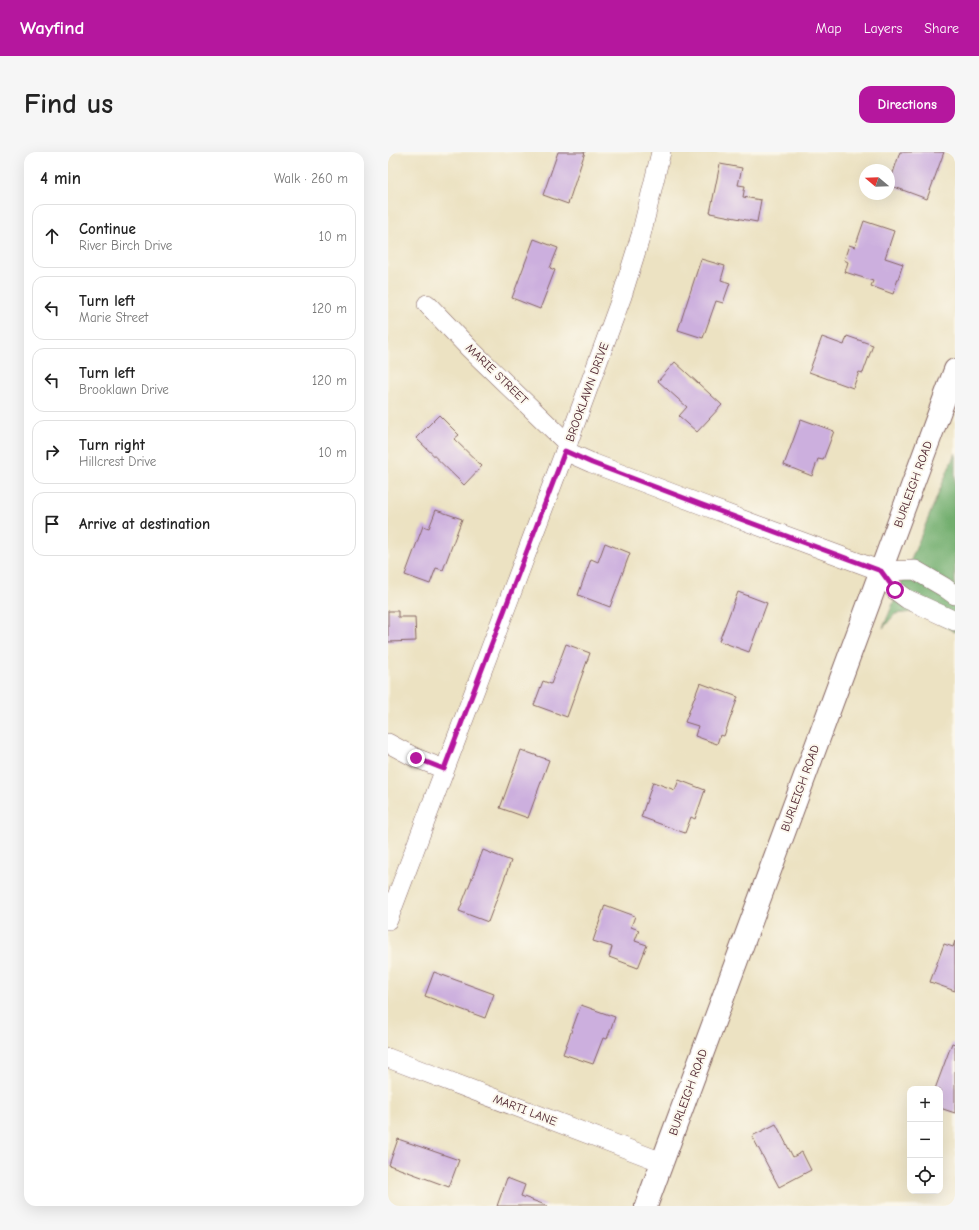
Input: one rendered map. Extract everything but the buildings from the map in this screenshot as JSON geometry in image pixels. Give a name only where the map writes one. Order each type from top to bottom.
[{"type":"street","name":"BROOKLAWN DRIVE","points":[[388,920],[566,447],[624,288],[641,235],[661,152]]},
{"type":"street","name":"MARIE STREET","points":[[427,304],[566,447],[592,463],[881,571]]},
{"type":"street","name":"BURLEIGH ROAD","points":[[646,1206],[955,370]]},
{"type":"street","points":[[881,571],[915,570],[955,595]]},
{"type":"street","points":[[881,571],[895,590],[907,599],[955,621]]},
{"type":"street","points":[[388,743],[416,758],[444,769]]},
{"type":"street","name":"MARTI LANE","points":[[388,1058],[662,1162]]},
{"type":"green space","points":[[955,453],[955,632],[929,618],[912,612],[895,614],[883,628]]},
{"type":"route","points":[[416,758],[444,769],[565,451],[592,463],[881,571],[895,590]]}]
